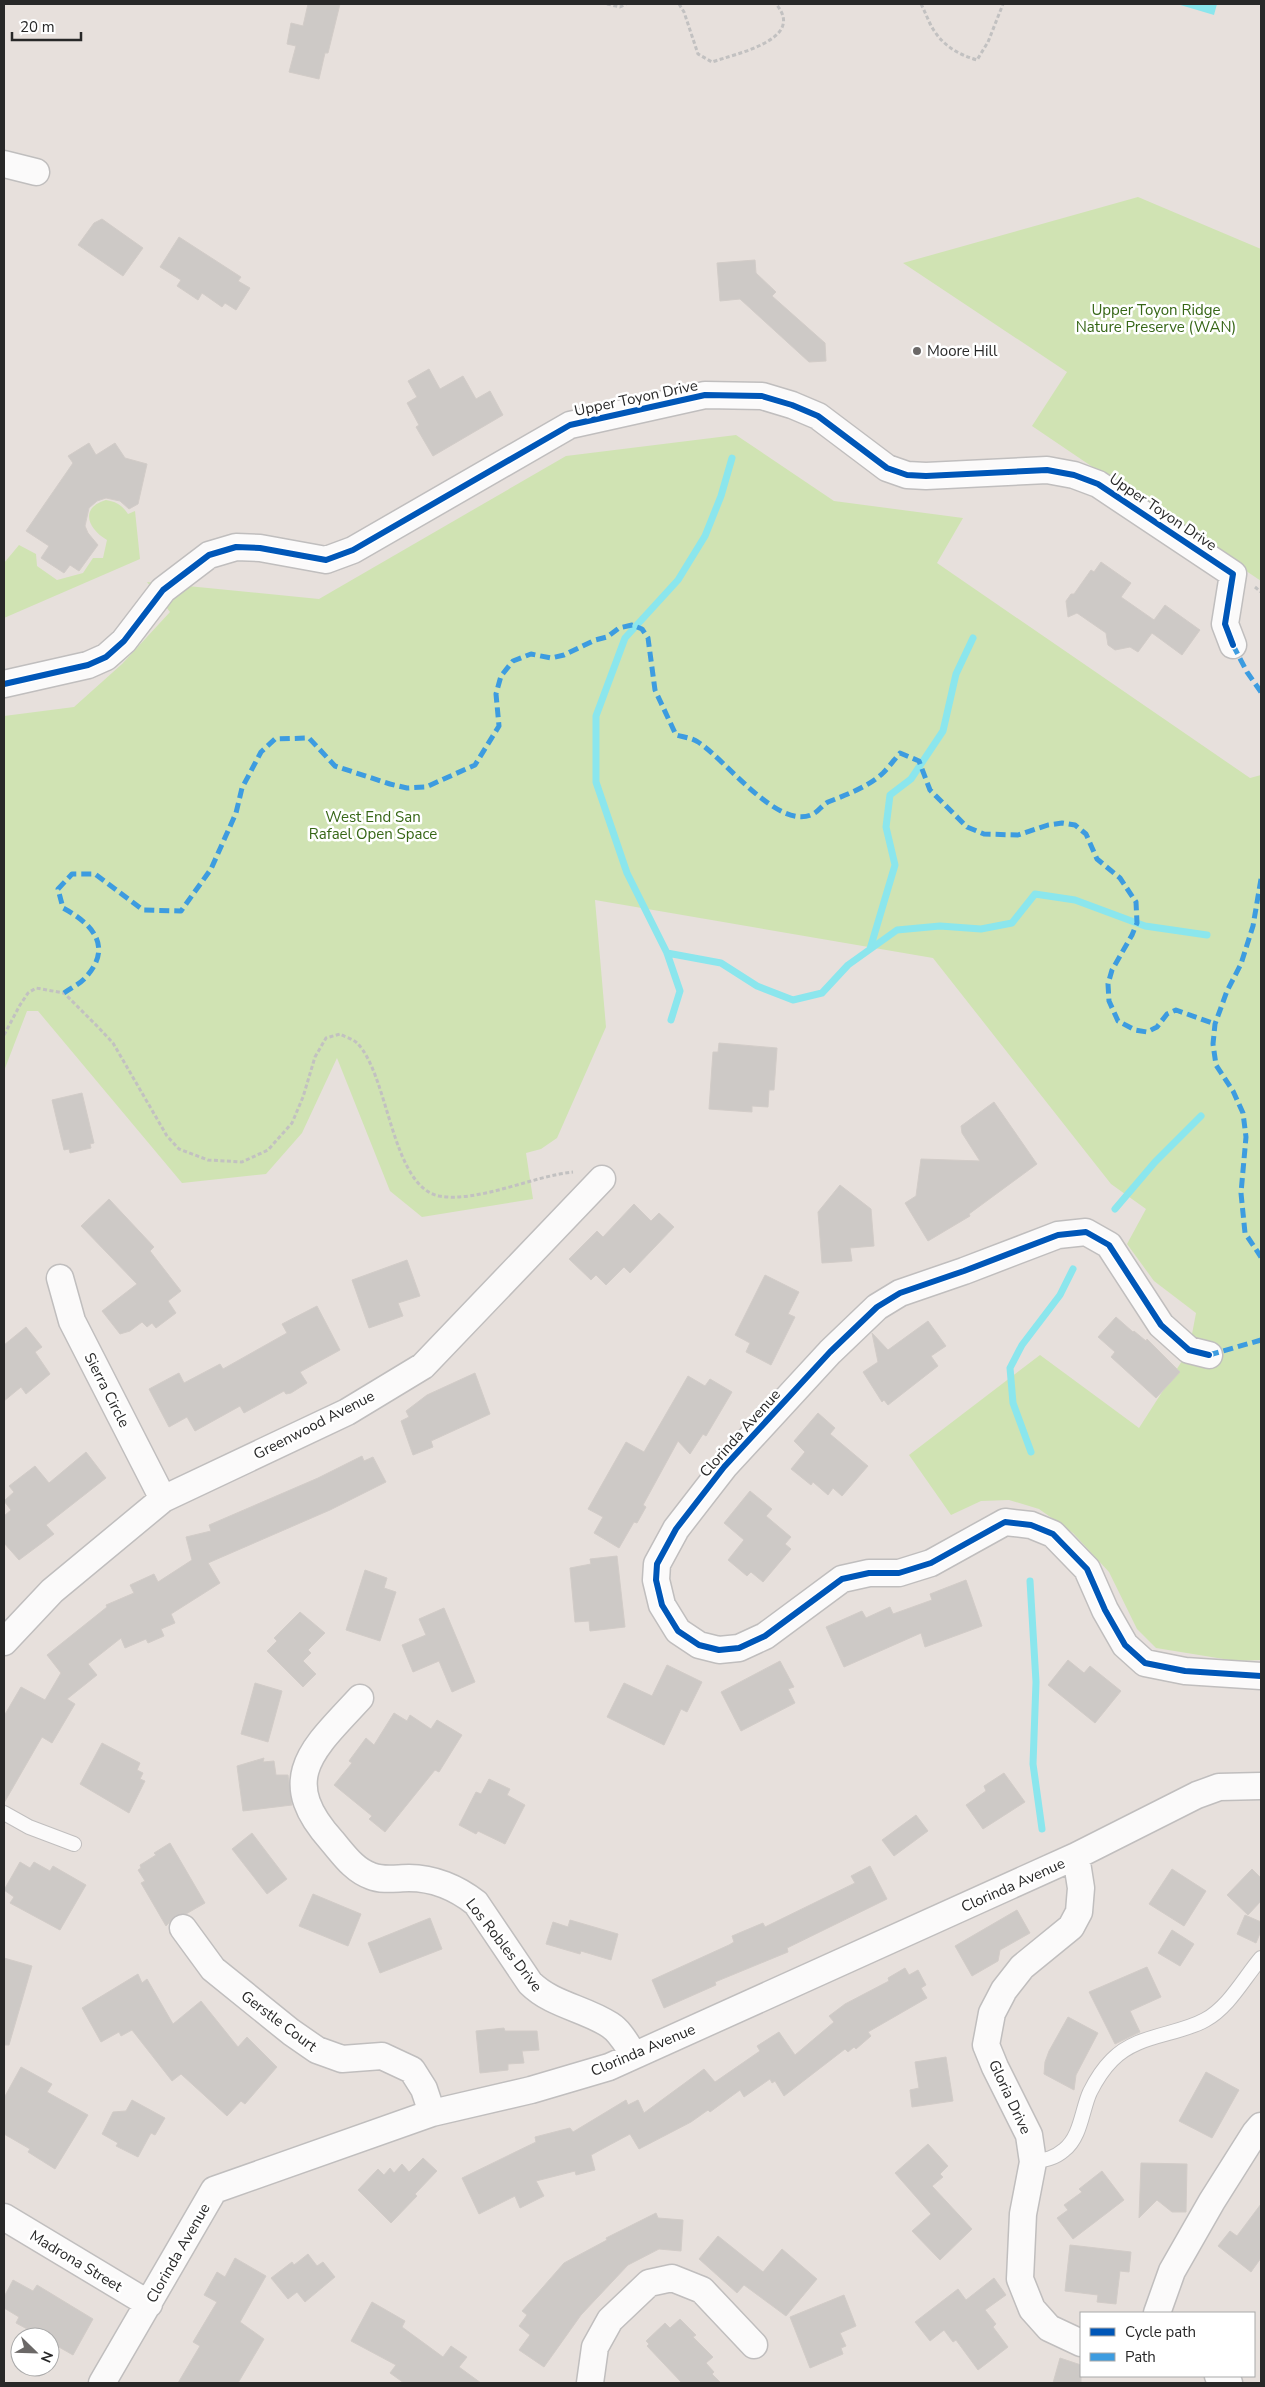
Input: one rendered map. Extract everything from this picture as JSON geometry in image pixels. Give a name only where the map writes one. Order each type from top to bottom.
[{"type":"street","points":[[4,164],[36,172]]},
{"type":"street","name":"Upper Toyon Drive","points":[[4,684],[88,665],[106,657],[124,641],[163,590],[209,555],[236,548],[244,548],[326,560],[353,550],[570,425],[705,395],[736,394],[762,396],[818,416],[887,468],[907,475],[926,476],[1047,470],[1074,475],[1098,484],[1233,574],[1225,624],[1233,645]]},
{"type":"street","name":"Greenwood Avenue","points":[[4,1642],[52,1591],[163,1499],[347,1412],[423,1366],[602,1179]]},
{"type":"street","name":"Clorinda Avenue","points":[[1209,1355],[1189,1350],[1160,1325],[1109,1244],[1086,1232],[1058,1235],[900,1293],[877,1307],[830,1352],[724,1467],[676,1530],[658,1564],[656,1580],[662,1605],[678,1631],[699,1645],[719,1650],[739,1648],[765,1636],[842,1579],[868,1573],[899,1573],[931,1563],[1005,1522],[1031,1525],[1053,1534],[1087,1570],[1105,1610],[1125,1645],[1145,1662],[1186,1671],[1261,1676]]},
{"type":"street","name":"Sierra Circle","points":[[60,1278],[72,1321],[163,1499]]},
{"type":"street","name":"Los Robles Drive","points":[[360,1698],[317,1744],[309,1759],[303,1780],[306,1803],[316,1824],[357,1870],[383,1879],[412,1878],[427,1880],[464,1893],[476,1903],[530,1983],[541,1994],[611,2025],[622,2036],[634,2055]]},
{"type":"street","name":"Clorinda Avenue","points":[[102,2383],[214,2190],[432,2113],[531,2090],[608,2067],[1076,1856],[1197,1794],[1219,1787],[1261,1786]]},
{"type":"street","name":"Gloria Drive","points":[[1076,1856],[1081,1888],[1080,1912],[1071,1927],[1022,1968],[1004,1990],[992,2013],[986,2045],[1029,2135],[1033,2162],[1023,2214],[1020,2279],[1032,2309],[1049,2328],[1080,2343]]},
{"type":"street","name":"Gerstle Court","points":[[183,1928],[213,1969],[278,2022],[317,2050],[342,2059],[382,2056],[412,2070],[424,2089],[432,2113]]},
{"type":"street","points":[[1157,2312],[1172,2271],[1212,2201],[1261,2126]]},
{"type":"street","name":"Madrona Street","points":[[4,2217],[149,2304]]},
{"type":"street","points":[[590,2383],[595,2347],[610,2320],[649,2283],[672,2278],[702,2290],[754,2344]]},
{"type":"lane","points":[[4,1813],[29,1827],[74,1844]]},
{"type":"lane","points":[[1033,2162],[1053,2158],[1066,2149],[1085,2111],[1090,2093],[1100,2075],[1113,2059],[1136,2044],[1155,2036],[1190,2028],[1208,2019],[1222,2008],[1261,1958]]},
{"type":"path","points":[[607,4],[620,7],[626,4]]},
{"type":"path","points":[[679,4],[684,12],[698,54],[712,62],[769,42],[778,35],[783,21],[782,11],[776,4]]},
{"type":"path","points":[[921,4],[934,32],[943,42],[961,55],[977,60],[988,42],[1003,4]]},
{"type":"path","points":[[4,1035],[28,993],[36,988],[64,993],[113,1043],[167,1136],[179,1149],[208,1160],[242,1162],[268,1150],[292,1123],[303,1097],[315,1057],[326,1038],[340,1034],[357,1042],[372,1068],[411,1174],[423,1190],[439,1196],[468,1196],[560,1174],[586,1172],[602,1179]]},
{"type":"green space","name":"Upper Toyon Ridge Nature Preserve (WAN)","points":[[1138,197],[1261,249],[1261,581],[1032,426],[1067,372],[903,263]]},
{"type":"green space","name":"West End San Rafael Open Space","points":[[736,435],[834,501],[963,518],[937,563],[1250,778],[1261,775],[1261,1660],[1236,1661],[1156,1648],[1137,1629],[1109,1572],[1073,1533],[1039,1509],[1009,1500],[981,1501],[951,1515],[909,1455],[1040,1355],[1139,1428],[1189,1350],[1196,1313],[1154,1281],[1127,1244],[1146,1209],[1111,1184],[933,958],[595,900],[606,1027],[557,1138],[541,1149],[526,1153],[533,1199],[422,1217],[390,1191],[337,1058],[302,1133],[266,1174],[182,1183],[38,1011],[27,1011],[4,1071],[4,716],[74,707],[122,664],[170,612],[147,582],[319,599],[566,456]]},
{"type":"green space","points":[[106,500],[119,504],[128,514],[135,511],[140,559],[4,618],[4,563],[19,545],[36,554],[37,566],[57,580],[83,573],[93,558],[103,558],[107,540],[91,525],[89,513],[92,508]]},
{"type":"water","points":[[1177,4],[1217,4],[1214,15]]},
{"type":"building","points":[[308,4],[340,4],[328,53],[325,53],[319,79],[289,72],[296,46],[287,44],[291,23],[303,26]]},
{"type":"building","points":[[102,219],[143,248],[123,276],[78,245],[94,223]]},
{"type":"building","points":[[179,237],[241,277],[238,281],[250,288],[236,310],[225,303],[222,307],[202,293],[198,300],[177,286],[181,280],[160,267]]},
{"type":"building","points":[[755,260],[756,273],[776,292],[772,296],[825,343],[826,361],[809,362],[740,299],[720,301],[717,263]]},
{"type":"building","points":[[429,369],[440,389],[463,376],[476,399],[490,391],[503,415],[433,456],[416,427],[419,425],[407,403],[417,397],[408,381]]},
{"type":"building","points":[[89,443],[96,455],[115,443],[125,458],[147,464],[138,504],[129,509],[120,501],[106,498],[97,501],[89,508],[85,526],[98,545],[79,571],[70,565],[64,573],[41,558],[49,546],[26,531],[73,463],[68,456]]},
{"type":"building","points":[[1101,562],[1131,583],[1121,597],[1154,620],[1165,605],[1200,630],[1182,655],[1152,633],[1138,652],[1130,647],[1115,650],[1108,645],[1106,633],[1077,613],[1068,617],[1066,601],[1071,594],[1074,594],[1091,570],[1094,572]]},
{"type":"building","points":[[719,1043],[777,1048],[774,1090],[769,1090],[768,1107],[752,1106],[752,1112],[709,1109],[713,1052],[718,1052]]},
{"type":"building","points":[[82,1093],[94,1143],[90,1144],[91,1148],[70,1153],[69,1149],[64,1150],[52,1100]]},
{"type":"building","points":[[994,1102],[1037,1164],[969,1214],[970,1216],[928,1241],[905,1203],[916,1196],[921,1159],[980,1161],[962,1133],[961,1126]]},
{"type":"building","points":[[840,1185],[871,1209],[874,1246],[850,1248],[852,1261],[822,1263],[818,1212]]},
{"type":"building","points":[[109,1199],[154,1247],[150,1251],[181,1291],[168,1301],[176,1313],[156,1328],[152,1323],[147,1327],[142,1322],[130,1331],[120,1334],[102,1311],[137,1284],[81,1226]]},
{"type":"building","points":[[634,1204],[651,1221],[659,1213],[674,1227],[630,1273],[624,1267],[606,1285],[596,1275],[591,1280],[569,1259],[597,1231],[603,1237]]},
{"type":"building","points":[[407,1260],[420,1296],[398,1303],[403,1316],[369,1328],[352,1280]]},
{"type":"building","points":[[765,1275],[799,1292],[788,1314],[795,1317],[771,1365],[746,1352],[750,1343],[735,1335]]},
{"type":"building","points":[[317,1306],[340,1350],[300,1372],[307,1383],[291,1393],[286,1394],[284,1391],[244,1413],[240,1406],[195,1431],[187,1417],[169,1427],[149,1389],[179,1373],[184,1383],[220,1364],[223,1369],[287,1333],[282,1324]]},
{"type":"building","points":[[1116,1317],[1133,1332],[1146,1341],[1147,1339],[1180,1372],[1156,1398],[1111,1357],[1115,1352],[1098,1337]]},
{"type":"building","points":[[928,1321],[946,1346],[931,1356],[938,1366],[888,1405],[884,1400],[882,1402],[863,1372],[878,1362],[872,1333],[888,1350]]},
{"type":"building","points":[[26,1327],[42,1347],[35,1352],[50,1374],[26,1394],[21,1387],[4,1401],[4,1345]]},
{"type":"building","points":[[475,1373],[490,1414],[431,1441],[433,1447],[413,1455],[401,1421],[409,1417],[406,1411],[427,1395]]},
{"type":"building","points":[[688,1376],[705,1386],[710,1379],[732,1392],[706,1436],[703,1434],[690,1454],[678,1441],[643,1505],[646,1507],[637,1523],[634,1522],[619,1548],[594,1533],[603,1517],[588,1509],[626,1442],[644,1452]]},
{"type":"building","points":[[818,1413],[835,1428],[830,1434],[868,1466],[842,1496],[833,1488],[828,1495],[813,1482],[811,1485],[791,1469],[805,1452],[794,1441]]},
{"type":"building","points":[[86,1452],[106,1478],[46,1525],[54,1534],[19,1560],[4,1543],[4,1516],[11,1510],[4,1501],[14,1492],[9,1486],[35,1466],[49,1483]]},
{"type":"building","points":[[362,1456],[364,1461],[373,1457],[386,1482],[330,1510],[208,1563],[220,1583],[171,1614],[175,1623],[161,1629],[164,1636],[148,1643],[146,1639],[125,1648],[121,1638],[88,1664],[97,1675],[67,1699],[75,1704],[52,1743],[42,1737],[4,1803],[4,1716],[21,1687],[45,1700],[61,1673],[47,1655],[107,1607],[106,1605],[134,1593],[130,1585],[154,1574],[158,1582],[192,1560],[186,1537],[211,1531],[209,1525],[318,1478]]},
{"type":"building","points":[[750,1491],[772,1509],[766,1516],[791,1537],[785,1544],[791,1549],[763,1582],[751,1572],[747,1576],[728,1560],[744,1540],[724,1523]]},
{"type":"building","points":[[617,1556],[625,1627],[590,1631],[589,1621],[575,1622],[570,1568],[591,1564],[590,1559]]},
{"type":"building","points":[[365,1570],[387,1578],[384,1588],[396,1592],[380,1641],[346,1630]]},
{"type":"building","points":[[966,1580],[982,1626],[925,1647],[921,1633],[844,1667],[826,1627],[862,1611],[866,1618],[890,1607],[893,1614],[932,1600],[930,1594]]},
{"type":"building","points":[[444,1608],[475,1682],[452,1692],[439,1661],[413,1672],[402,1645],[426,1635],[419,1619]]},
{"type":"building","points":[[300,1612],[325,1633],[308,1650],[311,1653],[303,1661],[316,1674],[303,1687],[267,1651],[277,1641],[274,1638]]},
{"type":"building","points":[[1068,1660],[1084,1673],[1090,1666],[1121,1691],[1095,1723],[1048,1685]]},
{"type":"building","points":[[780,1661],[794,1687],[788,1689],[795,1703],[741,1731],[721,1692]]},
{"type":"building","points":[[667,1665],[702,1682],[687,1712],[681,1709],[664,1745],[607,1717],[624,1683],[652,1696]]},
{"type":"building","points":[[255,1683],[282,1691],[268,1742],[241,1734]]},
{"type":"building","points":[[394,1713],[407,1721],[410,1715],[431,1729],[437,1720],[462,1735],[439,1772],[435,1770],[385,1832],[369,1819],[372,1816],[334,1785],[352,1763],[349,1761],[366,1738],[374,1745]]},
{"type":"building","points":[[102,1743],[140,1763],[137,1770],[143,1773],[140,1779],[145,1781],[129,1813],[80,1784]]},
{"type":"building","points":[[264,1758],[263,1762],[274,1761],[276,1775],[288,1775],[292,1805],[243,1811],[237,1766]]},
{"type":"building","points":[[1004,1773],[1025,1802],[983,1829],[966,1805],[986,1791],[984,1786]]},
{"type":"building","points":[[489,1779],[510,1789],[507,1795],[525,1805],[505,1844],[478,1831],[476,1834],[459,1825],[476,1792],[481,1794]]},
{"type":"building","points":[[916,1815],[928,1831],[894,1856],[882,1840]]},
{"type":"building","points":[[252,1833],[287,1879],[267,1894],[232,1849]]},
{"type":"building","points":[[170,1843],[205,1903],[186,1914],[175,1916],[166,1926],[141,1883],[145,1881],[138,1870],[141,1868],[140,1865],[156,1855],[154,1853]]},
{"type":"building","points":[[20,1862],[30,1868],[34,1862],[50,1871],[53,1866],[86,1885],[60,1930],[10,1903],[14,1897],[4,1890]]},
{"type":"building","points":[[870,1866],[887,1899],[787,1948],[788,1952],[715,1982],[716,1985],[664,2008],[652,1980],[729,1945],[734,1942],[732,1936],[763,1923],[765,1927],[855,1883],[851,1876]]},
{"type":"building","points":[[1172,1869],[1206,1891],[1184,1926],[1149,1904]]},
{"type":"building","points":[[1252,1869],[1261,1878],[1261,1901],[1248,1915],[1227,1895]]},
{"type":"building","points":[[313,1894],[361,1914],[348,1946],[299,1926]]},
{"type":"building","points":[[1017,1910],[1030,1933],[1000,1950],[998,1961],[972,1976],[955,1946]]},
{"type":"building","points":[[1245,1915],[1261,1922],[1261,1931],[1256,1943],[1237,1934]]},
{"type":"building","points":[[430,1918],[442,1949],[380,1973],[368,1943]]},
{"type":"building","points":[[570,1920],[618,1934],[611,1960],[581,1951],[580,1954],[546,1944],[553,1922],[568,1927]]},
{"type":"building","points":[[1172,1930],[1194,1944],[1180,1966],[1158,1953]]},
{"type":"building","points":[[4,1958],[32,1966],[9,2045],[4,2045]]},
{"type":"building","points":[[1147,1967],[1161,1997],[1130,2011],[1140,2032],[1115,2044],[1089,1992]]},
{"type":"building","points":[[905,1968],[909,1975],[918,1970],[926,1985],[921,1988],[927,1998],[868,2032],[871,2036],[856,2049],[854,2047],[848,2052],[845,2049],[784,2096],[775,2081],[772,2083],[770,2079],[744,2097],[740,2090],[710,2112],[708,2110],[691,2122],[639,2149],[630,2134],[591,2155],[595,2170],[576,2175],[575,2171],[536,2181],[544,2196],[520,2208],[515,2196],[479,2214],[462,2178],[536,2142],[535,2137],[570,2128],[573,2132],[626,2100],[628,2105],[638,2100],[644,2113],[704,2069],[715,2082],[760,2051],[757,2046],[779,2032],[795,2055],[834,2022],[829,2016],[845,2004],[889,1981],[888,1978]]},
{"type":"building","points":[[138,1974],[142,1983],[147,1979],[173,2024],[201,2001],[238,2047],[247,2037],[277,2067],[245,2104],[241,2101],[227,2116],[181,2074],[172,2081],[132,2030],[121,2036],[119,2032],[101,2042],[82,2008]]},
{"type":"building","points":[[1068,2017],[1098,2033],[1076,2075],[1074,2090],[1044,2074],[1045,2062],[1049,2051]]},
{"type":"building","points":[[504,2028],[505,2031],[537,2031],[539,2050],[522,2051],[524,2063],[508,2064],[508,2070],[480,2073],[476,2031]]},
{"type":"building","points":[[946,2057],[953,2101],[912,2107],[910,2090],[919,2088],[915,2062]]},
{"type":"building","points":[[21,2067],[52,2084],[47,2092],[88,2115],[55,2169],[28,2152],[30,2149],[4,2134],[4,2098]]},
{"type":"building","points":[[1206,2072],[1239,2090],[1212,2138],[1179,2121]]},
{"type":"building","points":[[132,2100],[165,2118],[155,2135],[151,2133],[138,2157],[116,2146],[118,2143],[102,2134],[113,2112],[126,2111]]},
{"type":"building","points":[[928,2144],[948,2166],[940,2174],[943,2177],[932,2186],[972,2229],[940,2260],[912,2231],[931,2214],[895,2173]]},
{"type":"building","points":[[423,2158],[437,2171],[415,2194],[417,2196],[391,2223],[358,2190],[378,2169],[384,2175],[390,2168],[394,2173],[402,2164],[409,2172]]},
{"type":"building","points":[[1141,2163],[1187,2164],[1186,2212],[1172,2212],[1157,2200],[1139,2218]]},
{"type":"building","points":[[1102,2171],[1124,2200],[1073,2239],[1057,2218],[1068,2210],[1064,2205],[1082,2192],[1079,2189]]},
{"type":"building","points":[[1261,2204],[1261,2258],[1251,2272],[1218,2246],[1230,2231],[1237,2236]]},
{"type":"building","points":[[656,2213],[658,2218],[683,2220],[681,2251],[659,2249],[628,2265],[581,2315],[544,2367],[519,2350],[530,2335],[519,2326],[527,2315],[522,2311],[564,2263],[607,2240],[606,2238]]},
{"type":"building","points":[[718,2236],[763,2272],[782,2249],[817,2279],[786,2316],[744,2285],[737,2293],[699,2259]]},
{"type":"building","points":[[1070,2245],[1131,2252],[1129,2272],[1120,2271],[1116,2304],[1097,2302],[1098,2295],[1065,2291]]},
{"type":"building","points":[[308,2254],[317,2266],[323,2262],[335,2277],[305,2302],[297,2292],[288,2299],[271,2278],[292,2262],[294,2265]]},
{"type":"building","points":[[235,2258],[266,2276],[240,2322],[264,2339],[238,2383],[178,2383],[200,2346],[193,2342],[217,2302],[204,2295],[217,2272],[225,2277]]},
{"type":"building","points":[[994,2278],[1006,2295],[985,2310],[996,2324],[993,2327],[1008,2347],[978,2370],[956,2340],[953,2342],[944,2330],[930,2341],[915,2322],[958,2289],[966,2300]]},
{"type":"building","points":[[13,2280],[33,2291],[37,2285],[93,2319],[73,2355],[60,2348],[60,2327],[23,2327],[16,2323],[19,2317],[4,2308],[4,2297]]},
{"type":"building","points":[[844,2295],[856,2326],[840,2333],[846,2346],[841,2348],[843,2354],[810,2368],[790,2317]]},
{"type":"building","points":[[372,2302],[405,2321],[402,2327],[443,2357],[451,2346],[467,2357],[459,2367],[481,2383],[404,2383],[390,2373],[396,2365],[351,2341]]},
{"type":"building","points":[[680,2319],[696,2335],[693,2337],[713,2357],[706,2363],[714,2372],[712,2374],[721,2383],[682,2383],[647,2346],[649,2344],[646,2341],[665,2323],[670,2328]]},
{"type":"building","points":[[1060,2358],[1080,2365],[1081,2383],[1053,2383]]},
{"type":"waterway","points":[[671,1020],[680,991],[667,953],[627,873],[596,782],[596,716],[625,638],[678,580],[705,536],[721,496],[732,458]]},
{"type":"waterway","points":[[870,949],[895,865],[886,827],[890,795],[911,779],[943,731],[956,674],[973,638]]},
{"type":"waterway","points":[[667,953],[721,963],[757,986],[793,1000],[822,993],[848,965],[897,930],[940,926],[981,929],[1012,923],[1035,894],[1075,900],[1145,926],[1207,935]]},
{"type":"waterway","points":[[1115,1209],[1155,1162],[1201,1116]]},
{"type":"waterway","points":[[1031,1452],[1013,1403],[1010,1368],[1022,1345],[1060,1295],[1073,1269]]},
{"type":"waterway","points":[[1030,1581],[1036,1682],[1033,1764],[1042,1829]]},
{"type":"marked path","points":[[64,993],[86,977],[94,966],[98,956],[98,946],[96,937],[91,929],[74,914],[63,908],[58,889],[72,874],[95,874],[143,910],[181,911],[211,869],[236,813],[242,788],[261,752],[275,739],[309,738],[335,766],[407,788],[426,787],[475,765],[499,726],[496,694],[501,676],[513,661],[531,654],[551,658],[564,655],[595,640],[607,637],[619,628],[632,625],[642,629],[648,638],[655,690],[676,735],[698,742],[753,791],[784,813],[799,817],[813,814],[828,802],[857,790],[877,778],[900,753],[919,761],[930,790],[967,827],[984,834],[1018,835],[1048,825],[1062,823],[1075,825],[1086,834],[1097,859],[1120,878],[1136,902],[1137,923],[1112,970],[1108,984],[1109,1001],[1118,1021],[1135,1030],[1147,1032],[1157,1027],[1167,1014],[1176,1010],[1215,1024]]},
{"type":"marked path","points":[[1233,645],[1247,672],[1261,692]]},
{"type":"marked path","points":[[1261,879],[1253,926],[1241,964],[1227,991],[1215,1024],[1213,1044],[1216,1065],[1233,1091],[1243,1113],[1246,1137],[1241,1193],[1245,1233],[1261,1257]]},
{"type":"marked path","points":[[1209,1355],[1261,1340]]},
{"type":"cycle path","points":[[4,684],[88,665],[106,657],[124,641],[163,590],[209,555],[236,547],[260,548],[326,560],[353,550],[570,425],[705,395],[762,396],[792,405],[818,416],[887,468],[907,475],[926,476],[1047,470],[1074,475],[1098,484],[1233,574],[1225,624],[1233,645]]},
{"type":"cycle path","points":[[1209,1355],[1189,1350],[1161,1325],[1109,1245],[1086,1232],[1058,1235],[900,1293],[877,1307],[830,1352],[724,1467],[676,1529],[657,1564],[656,1580],[662,1605],[678,1631],[699,1645],[719,1650],[739,1648],[765,1636],[842,1579],[869,1573],[899,1573],[931,1563],[1005,1522],[1031,1525],[1053,1534],[1087,1569],[1105,1610],[1125,1645],[1145,1663],[1185,1671],[1261,1676]]},
{"type":"place","name":"Moore Hill","points":[[917,351]]}]
